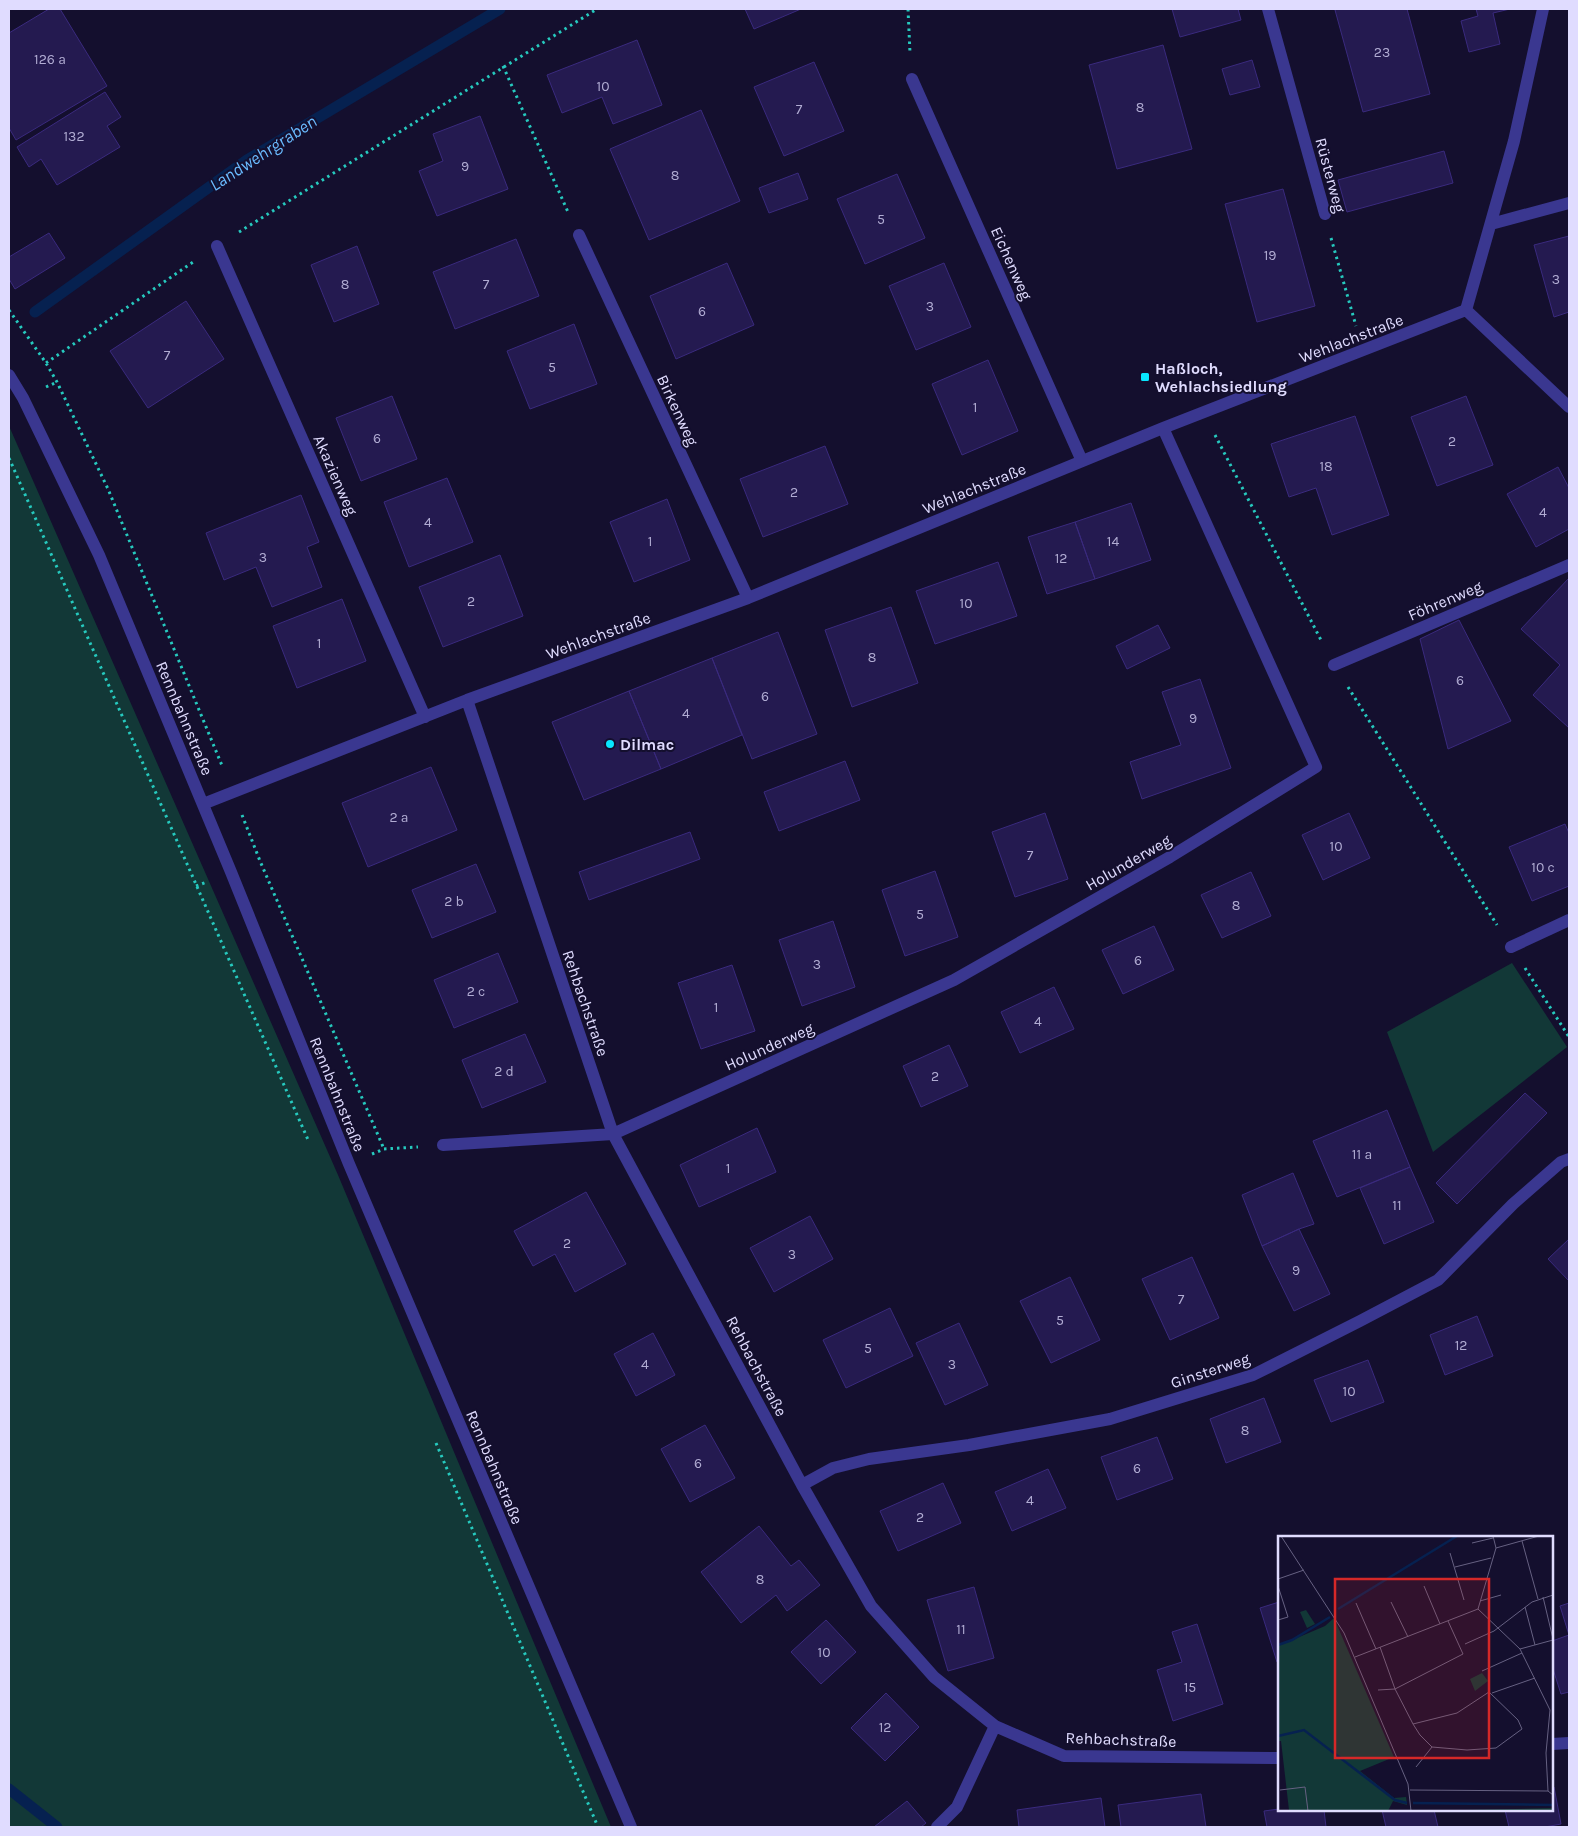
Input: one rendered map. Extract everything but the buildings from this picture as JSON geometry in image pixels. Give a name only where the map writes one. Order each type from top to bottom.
[{"type":"street","name":"Rüsterweg","points":[[1268,9],[1325,214]]},
{"type":"street","points":[[1543,9],[1514,141],[1466,310],[1569,407]]},
{"type":"street","name":"Eichenweg","points":[[912,79],[1082,461]]},
{"type":"street","points":[[1490,224],[1569,203]]},
{"type":"street","name":"Birkenweg","points":[[579,235],[748,598]]},
{"type":"street","name":"Akazienweg","points":[[217,246],[425,716]]},
{"type":"street","name":"Wehlachstraße","points":[[203,804],[467,700],[748,598],[1163,428],[1466,310]]},
{"type":"street","name":"Rennbahnstraße","points":[[9,376],[23,398],[99,555],[203,804],[349,1164],[631,1827]]},
{"type":"street","name":"Holunderweg","points":[[614,1134],[954,980],[1170,857],[1316,767],[1163,428]]},
{"type":"street","name":"Föhrenweg","points":[[1334,665],[1569,565]]},
{"type":"street","name":"Rehbachstraße","points":[[467,700],[614,1134],[802,1485],[871,1606],[934,1677],[996,1726],[1064,1756],[1278,1758]]},
{"type":"street","points":[[1511,947],[1569,920]]},
{"type":"street","points":[[443,1145],[614,1134]]},
{"type":"street","name":"Ginsterweg","points":[[802,1485],[833,1468],[869,1459],[969,1446],[1110,1419],[1253,1375],[1438,1280],[1514,1204],[1561,1162],[1569,1159]]},
{"type":"street","points":[[937,1827],[957,1807],[996,1726]]},
{"type":"street","points":[[1553,1744],[1569,1743]]},
{"type":"path","points":[[46,363],[217,246],[597,9]]},
{"type":"path","points":[[908,9],[912,79]]},
{"type":"path","points":[[503,66],[579,235]]},
{"type":"path","name":"Rüsterweg","points":[[1325,214],[1363,350]]},
{"type":"path","points":[[9,310],[46,363],[108,489],[260,861],[384,1149]]},
{"type":"path","points":[[1204,413],[1334,665],[1569,1037]]},
{"type":"path","points":[[9,458],[312,1148]]},
{"type":"path","points":[[349,1164],[384,1149],[443,1145]]},
{"type":"path","points":[[436,1441],[598,1827]]},
{"type":"green space","points":[[9,426],[338,1175],[611,1827],[9,1827]]},
{"type":"green space","points":[[1512,963],[1567,1047],[1433,1152],[1387,1032]]},
{"type":"waterway","name":"Landwehrgraben","points":[[35,312],[247,160],[500,9]]},
{"type":"waterway","points":[[9,1789],[57,1827]]},
{"type":"place","name":"Haßloch, Wehlachsiedlung","points":[[1145,377]]},
{"type":"place","name":"Dilmac","points":[[610,744]]}]
